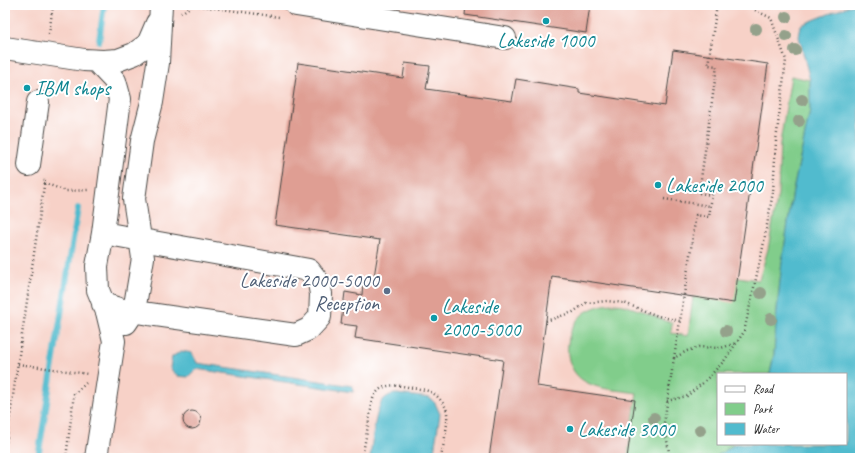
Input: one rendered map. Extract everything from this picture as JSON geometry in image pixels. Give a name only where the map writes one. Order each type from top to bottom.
[{"type":"lane","points":[[296,5],[505,38]]},
{"type":"lane","points":[[5,48],[96,61],[118,60],[134,54],[148,44],[167,12]]},
{"type":"lane","points":[[114,341],[134,312],[143,258],[134,199],[142,141],[152,102],[167,12]]},
{"type":"lane","points":[[96,61],[115,81],[120,99],[103,233],[97,266],[98,290],[114,341],[96,458]]},
{"type":"lane","points":[[37,170],[38,102]]},
{"type":"lane","points":[[103,233],[309,270],[319,283],[321,305],[320,317],[309,329],[296,335],[134,312],[103,304]]},
{"type":"path","points":[[46,54],[53,5]]},
{"type":"path","points":[[167,12],[193,5],[211,6],[295,19],[296,5]]},
{"type":"path","points":[[670,458],[664,423],[696,215],[709,217],[712,195],[699,193],[717,66],[708,65],[717,5]]},
{"type":"path","points":[[667,401],[687,396],[704,382],[724,362],[744,332],[763,247],[773,192],[776,141],[786,60],[771,18],[745,5]]},
{"type":"path","points":[[5,450],[44,183],[37,170]]},
{"type":"path","points":[[44,183],[66,191],[109,189]]},
{"type":"path","points":[[664,199],[710,206]]},
{"type":"path","points":[[546,321],[573,312],[586,303],[607,301],[624,303],[658,316],[680,321]]},
{"type":"path","points":[[674,358],[687,350],[699,347],[720,348],[737,343]]},
{"type":"path","points":[[18,364],[64,371]]},
{"type":"path","points":[[66,458],[74,394],[90,380]]},
{"type":"path","points":[[362,458],[375,393],[382,388],[390,386],[420,389],[433,393],[441,400],[446,410],[447,423],[441,458]]},
{"type":"shaded area","points":[[5,5],[860,5],[860,458],[5,458]]},
{"type":"green space","points":[[791,76],[810,80],[810,111],[793,191],[782,262],[774,354],[770,373],[717,373],[717,445],[734,445],[714,458],[627,458],[637,393],[600,387],[587,383],[581,379],[570,364],[568,355],[569,337],[572,328],[577,320],[590,309],[598,306],[615,304],[635,309],[672,323],[671,333],[688,336],[693,297],[738,277],[759,280],[768,249],[778,194],[780,143]]},
{"type":"water","points":[[851,5],[860,5],[860,458],[714,458],[734,445],[847,445],[847,373],[770,373],[774,354],[782,262],[793,191],[810,111],[810,80],[799,37],[801,25]]},
{"type":"water","points":[[181,351],[192,353],[197,363],[353,386],[353,392],[196,369],[188,377],[177,376],[170,368],[172,357]]},
{"type":"water","points":[[397,394],[430,398],[435,403],[440,414],[433,458],[370,458],[376,419],[380,405],[387,397]]},
{"type":"building","name":"Lakeside 1000","points":[[466,5],[590,5],[586,33],[465,15]]},
{"type":"building","points":[[673,50],[768,64],[734,303],[552,276],[537,386],[635,400],[627,458],[489,458],[503,360],[355,338],[357,326],[341,324],[345,292],[362,295],[363,282],[373,283],[380,240],[275,225],[298,63],[403,78],[405,63],[430,66],[426,89],[512,101],[516,79],[579,89],[579,93],[665,106]]},
{"type":"building","points":[[192,411],[198,414],[201,420],[198,426],[192,429],[186,426],[183,420],[186,414]]},
{"type":"waterway","points":[[99,41],[104,5]]},
{"type":"waterway","points":[[38,458],[78,208]]},
{"type":"place","name":"Lakeside 1000","points":[[546,21]]},
{"type":"place","name":"IBM shops","points":[[27,88]]},
{"type":"place","name":"Lakeside 2000","points":[[658,185]]},
{"type":"place","name":"Lakeside 2000-5000 Reception","points":[[387,291]]},
{"type":"place","name":"Lakeside 2000-5000","points":[[434,318]]},
{"type":"place","name":"Lakeside 3000","points":[[570,429]]}]
